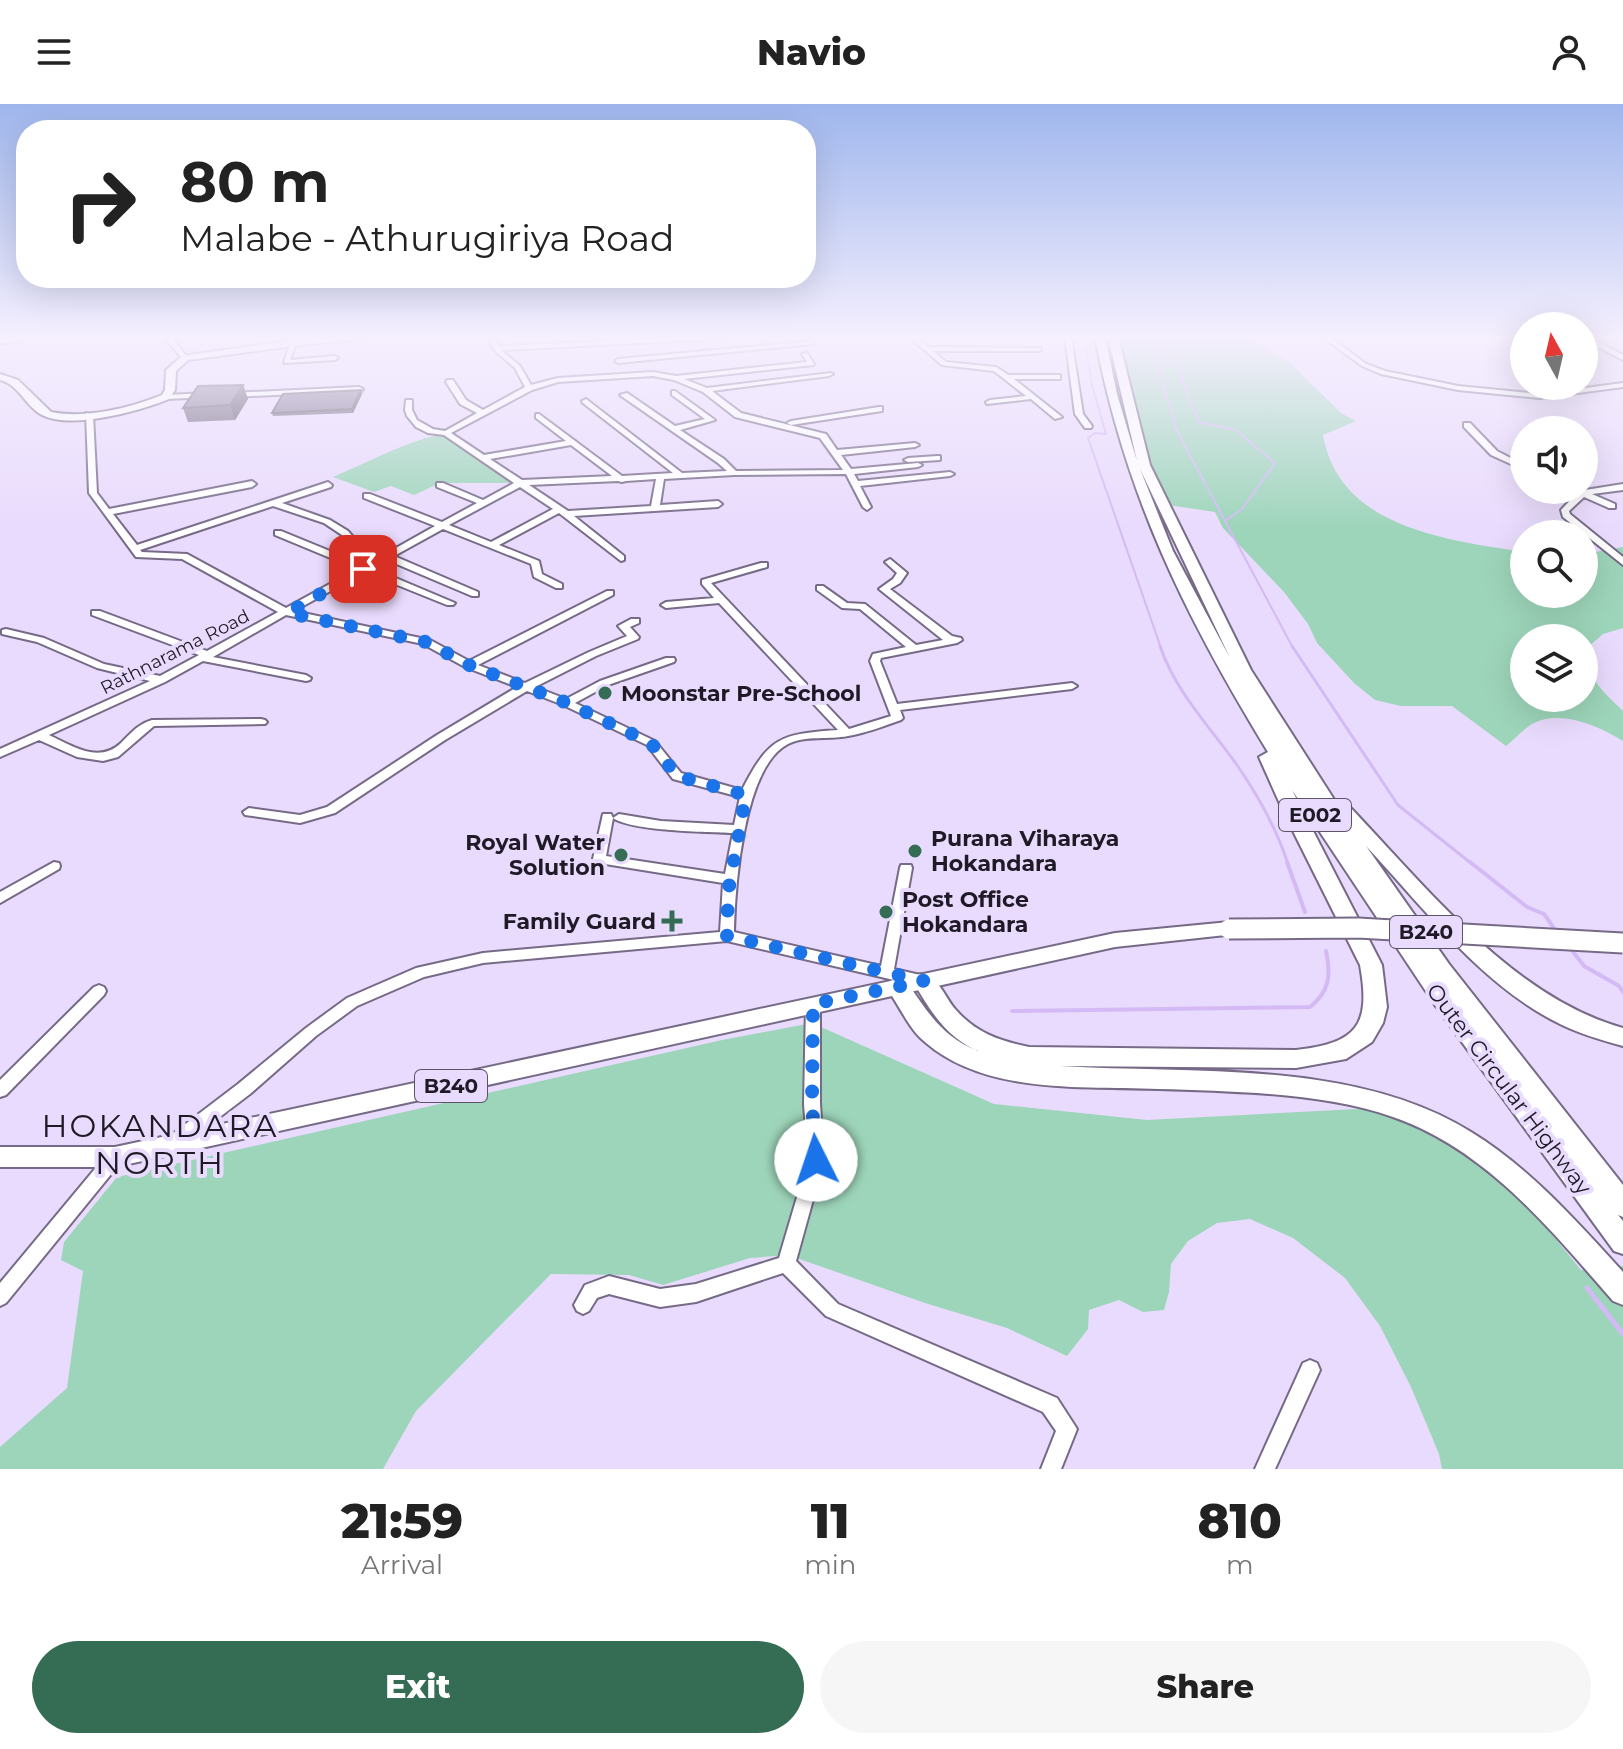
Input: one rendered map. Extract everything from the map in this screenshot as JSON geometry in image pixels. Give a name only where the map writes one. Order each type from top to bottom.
[{"type":"highway","name":"Outer Circular Highway","points":[[1115,401],[1129,463],[1161,544],[1241,694],[1321,826],[1424,975],[1623,1242]]},
{"type":"highway","name":"Outer Circular Highway","points":[[1128,401],[1144,465],[1243,670],[1301,766],[1441,970],[1623,1205]]},
{"type":"highway","points":[[924,981],[953,1025],[999,1050],[1029,1056],[1175,1060],[1325,1057],[1344,1050],[1370,1029],[1377,1014],[1378,992],[1371,965],[1293,813],[1241,694]]},
{"type":"highway","points":[[1301,766],[1480,955],[1535,1000],[1559,1015],[1623,1037]]},
{"type":"highway","points":[[893,979],[933,1036],[962,1055],[1007,1071],[1187,1080],[1352,1096],[1397,1108],[1453,1133],[1507,1172],[1566,1229],[1623,1292]]},
{"type":"main road","points":[[35,401],[47,413],[58,417],[89,415],[155,401]]},
{"type":"main road","name":"B240","points":[[0,1157],[115,1157],[493,1077],[813,1004],[893,979],[924,981],[1115,940],[1229,929],[1358,928],[1623,943]]},
{"type":"street","points":[[462,401],[482,413]]},
{"type":"street","points":[[446,433],[505,401]]},
{"type":"street","points":[[586,401],[681,476]]},
{"type":"street","points":[[632,401],[734,473]]},
{"type":"street","points":[[685,401],[711,420]]},
{"type":"street","points":[[720,401],[738,415]]},
{"type":"street","points":[[990,402],[1001,401]]},
{"type":"street","points":[[1037,401],[1058,417]]},
{"type":"street","points":[[1077,401],[1079,414],[1088,426]]},
{"type":"street","points":[[409,402],[407,411],[411,420],[424,429],[446,433],[562,512],[621,558]]},
{"type":"street","points":[[785,424],[879,409]]},
{"type":"street","points":[[89,415],[93,493],[139,555],[184,556],[288,613],[426,642],[469,665],[484,668],[522,687],[567,703],[651,743],[677,776],[746,795]]},
{"type":"street","points":[[674,429],[738,415],[785,424],[823,436],[867,507]]},
{"type":"street","points":[[539,416],[622,480]]},
{"type":"street","points":[[1467,425],[1494,453],[1510,461]]},
{"type":"street","points":[[482,458],[572,442]]},
{"type":"street","points":[[835,453],[915,445]]},
{"type":"street","points":[[846,469],[937,458]]},
{"type":"street","points":[[520,483],[918,465]]},
{"type":"street","points":[[855,484],[950,474]]},
{"type":"street","points":[[655,509],[660,477]]},
{"type":"street","name":"Rathnarama Road","points":[[0,753],[161,680],[520,483]]},
{"type":"street","points":[[107,512],[252,484]]},
{"type":"street","points":[[135,549],[328,485]]},
{"type":"street","points":[[440,485],[484,503]]},
{"type":"street","points":[[1598,490],[1623,487]]},
{"type":"street","points":[[367,496],[536,563],[537,575],[559,586]]},
{"type":"street","points":[[1598,500],[1612,506]]},
{"type":"street","points":[[276,504],[341,528],[352,541],[475,594]]},
{"type":"street","points":[[491,546],[562,512],[718,504]]},
{"type":"street","points":[[1570,504],[1565,510],[1566,515],[1623,562]]},
{"type":"street","points":[[278,533],[450,603]]},
{"type":"street","points":[[727,936],[730,879],[746,795],[768,751],[787,739],[847,733],[897,718],[875,661],[877,656],[957,640],[949,639],[884,589],[897,581],[902,573],[890,562]]},
{"type":"street","points":[[764,565],[705,582],[847,733]]},
{"type":"street","points":[[820,588],[845,606],[862,606],[915,649]]},
{"type":"street","points":[[469,665],[610,593]]},
{"type":"street","points":[[666,605],[719,600]]},
{"type":"street","points":[[96,613],[206,656],[306,678]]},
{"type":"street","points":[[249,812],[300,819],[331,810],[522,687],[582,657],[634,637],[623,626],[635,621]]},
{"type":"street","points":[[6,632],[40,640],[101,666],[161,680]]},
{"type":"street","points":[[567,703],[604,683],[670,660]]},
{"type":"street","points":[[892,708],[1072,686]]},
{"type":"street","points":[[39,735],[93,759],[115,755],[152,723],[261,722]]},
{"type":"street","points":[[730,879],[599,859],[613,817],[661,825],[740,829]]},
{"type":"street","points":[[0,898],[54,866]]},
{"type":"street","points":[[172,1144],[352,1002],[421,972],[483,958],[727,936],[893,979],[906,868]]},
{"type":"street","points":[[0,1090],[99,991]]},
{"type":"street","points":[[786,1264],[816,1160],[812,1104],[813,1004]]},
{"type":"street","points":[[0,1297],[115,1157]]},
{"type":"street","points":[[583,1305],[591,1291],[609,1285],[660,1298],[696,1293],[786,1264]]},
{"type":"street","points":[[786,1264],[832,1310],[1050,1405],[1067,1429],[1051,1469]]},
{"type":"street","points":[[1265,1469],[1310,1370]]},
{"type":"green space","points":[[1134,401],[1328,401],[1341,413],[1356,421],[1323,435],[1333,466],[1350,491],[1373,510],[1401,524],[1462,542],[1510,550],[1510,608],[1598,608],[1598,551],[1623,547],[1623,628],[1598,638],[1598,624],[1510,624],[1510,712],[1598,712],[1598,683],[1623,711],[1623,741],[1593,726],[1558,718],[1532,724],[1506,746],[1452,706],[1401,706],[1375,700],[1354,683],[1317,643],[1308,624],[1284,592],[1223,528],[1215,512],[1168,505],[1147,452]]},
{"type":"green space","points":[[442,435],[515,483],[440,483],[414,495],[391,486],[374,492],[333,477],[403,446]]},
{"type":"green space","points":[[812,1023],[994,1104],[1147,1120],[1414,1106],[1510,1183],[1581,1270],[1623,1266],[1623,1469],[1442,1469],[1439,1454],[1411,1387],[1380,1326],[1345,1278],[1293,1238],[1250,1219],[1217,1223],[1188,1241],[1171,1264],[1164,1310],[1143,1312],[1119,1300],[1089,1310],[1088,1329],[1067,1356],[1007,1328],[788,1255],[750,1258],[663,1285],[629,1275],[551,1274],[416,1411],[383,1469],[0,1469],[0,1447],[67,1388],[83,1271],[61,1260],[64,1242],[117,1177],[722,1040]]},
{"type":"building","points":[[188,401],[233,401],[230,405],[183,408]]},
{"type":"building","points":[[279,401],[356,401],[352,409],[272,413]]},
{"type":"waterway","points":[[1096,401],[1106,434],[1095,433],[1088,438],[1161,648]]},
{"type":"waterway","points":[[1168,401],[1176,429],[1225,521]]},
{"type":"waterway","points":[[1191,401],[1199,422],[1236,430],[1275,463],[1242,509],[1225,521]]},
{"type":"waterway","points":[[1225,521],[1293,648]]},
{"type":"waterway","points":[[1160,646],[1184,693],[1259,800],[1288,864]]},
{"type":"waterway","points":[[1292,646],[1398,805],[1472,864]]},
{"type":"waterway","points":[[1287,862],[1305,912]]},
{"type":"waterway","points":[[1470,862],[1527,907],[1544,914],[1556,931]]},
{"type":"waterway","points":[[1571,949],[1584,966],[1619,986],[1623,992]]},
{"type":"waterway","points":[[1012,1011],[1310,1007],[1325,989],[1328,968],[1326,951]]},
{"type":"waterway","points":[[1587,1288],[1623,1334]]},
{"type":"place","name":"Moonstar Pre-School","points":[[605,693]]},
{"type":"place","name":"Purana Viharaya Hokandara","points":[[915,851]]},
{"type":"place","name":"Royal Water Solution","points":[[621,855]]},
{"type":"place","name":"Post Office Hokandara","points":[[886,912]]},
{"type":"place","name":"Family Guard","points":[[672,921]]},
{"type":"district","name":"HOKANDARA NORTH","points":[[160,1144]]},
{"type":"route","points":[[363,569],[288,613],[426,642],[469,665],[484,668],[522,687],[567,703],[651,743],[677,776],[746,795],[728,892],[727,936],[924,981],[813,1004],[812,1104],[816,1160]]}]
